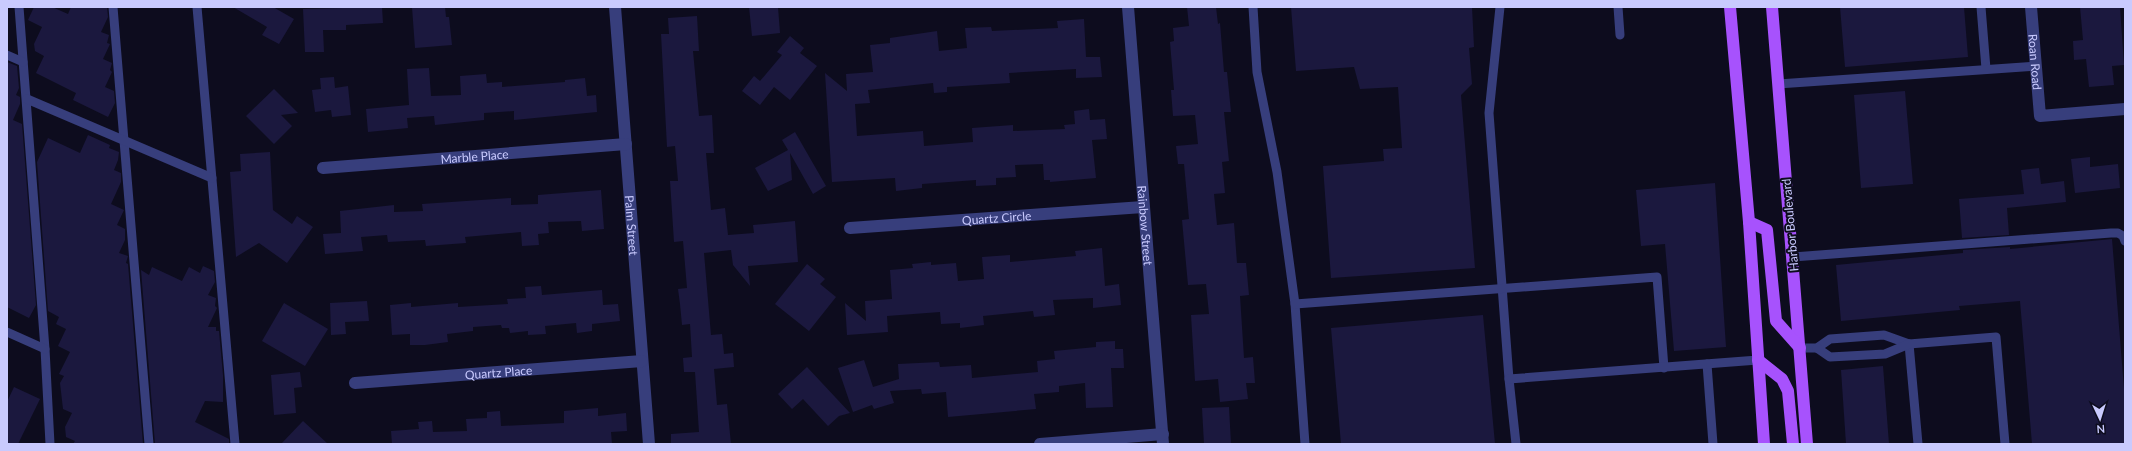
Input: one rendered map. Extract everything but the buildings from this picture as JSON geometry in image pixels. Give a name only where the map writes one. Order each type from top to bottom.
[{"type":"main road","points":[[1730,7],[1749,222],[1764,444]]},
{"type":"main road","name":"Harbor Boulevard","points":[[1772,7],[1807,444]]},
{"type":"main road","points":[[1749,222],[1767,230],[1776,321],[1800,348]]},
{"type":"main road","points":[[1758,360],[1782,378],[1788,391],[1793,444]]},
{"type":"street","name":"Palm Street","points":[[615,7],[649,444]]},
{"type":"street","name":"Rainbow Street","points":[[1128,7],[1163,439]]},
{"type":"street","name":"Roan Road","points":[[2031,7],[2040,116],[2125,109]]},
{"type":"street","name":"Marble Place","points":[[323,168],[626,144]]},
{"type":"street","name":"Quartz Circle","points":[[850,228],[1143,207]]},
{"type":"street","name":"Quartz Place","points":[[355,383],[642,361]]},
{"type":"street","points":[[1040,444],[1163,439]]},
{"type":"lane","points":[[19,7],[45,349],[50,444]]},
{"type":"lane","points":[[113,7],[149,444]]},
{"type":"lane","points":[[196,7],[235,444]]},
{"type":"lane","points":[[1253,7],[1257,72],[1276,172],[1295,304],[1305,444]]},
{"type":"lane","points":[[1500,7],[1489,113],[1509,379],[1516,444]]},
{"type":"lane","points":[[1618,7],[1620,35]]},
{"type":"lane","points":[[1981,7],[1986,69]]},
{"type":"lane","points":[[7,55],[23,62]]},
{"type":"lane","points":[[1778,84],[2036,66]]},
{"type":"lane","points":[[27,99],[212,178]]},
{"type":"lane","points":[[1793,257],[2111,233],[2118,233],[2123,236],[2125,241]]},
{"type":"lane","points":[[1295,304],[1657,277],[1664,368]]},
{"type":"lane","points":[[7,332],[45,349]]},
{"type":"lane","points":[[1817,348],[1830,339],[1884,335],[1909,344]]},
{"type":"lane","points":[[1800,348],[1817,348],[1830,357],[1886,354],[1909,344],[1996,337],[2005,444]]},
{"type":"lane","points":[[1909,344],[1918,444]]},
{"type":"lane","points":[[1509,379],[1758,360]]},
{"type":"lane","points":[[1707,364],[1713,444]]}]
